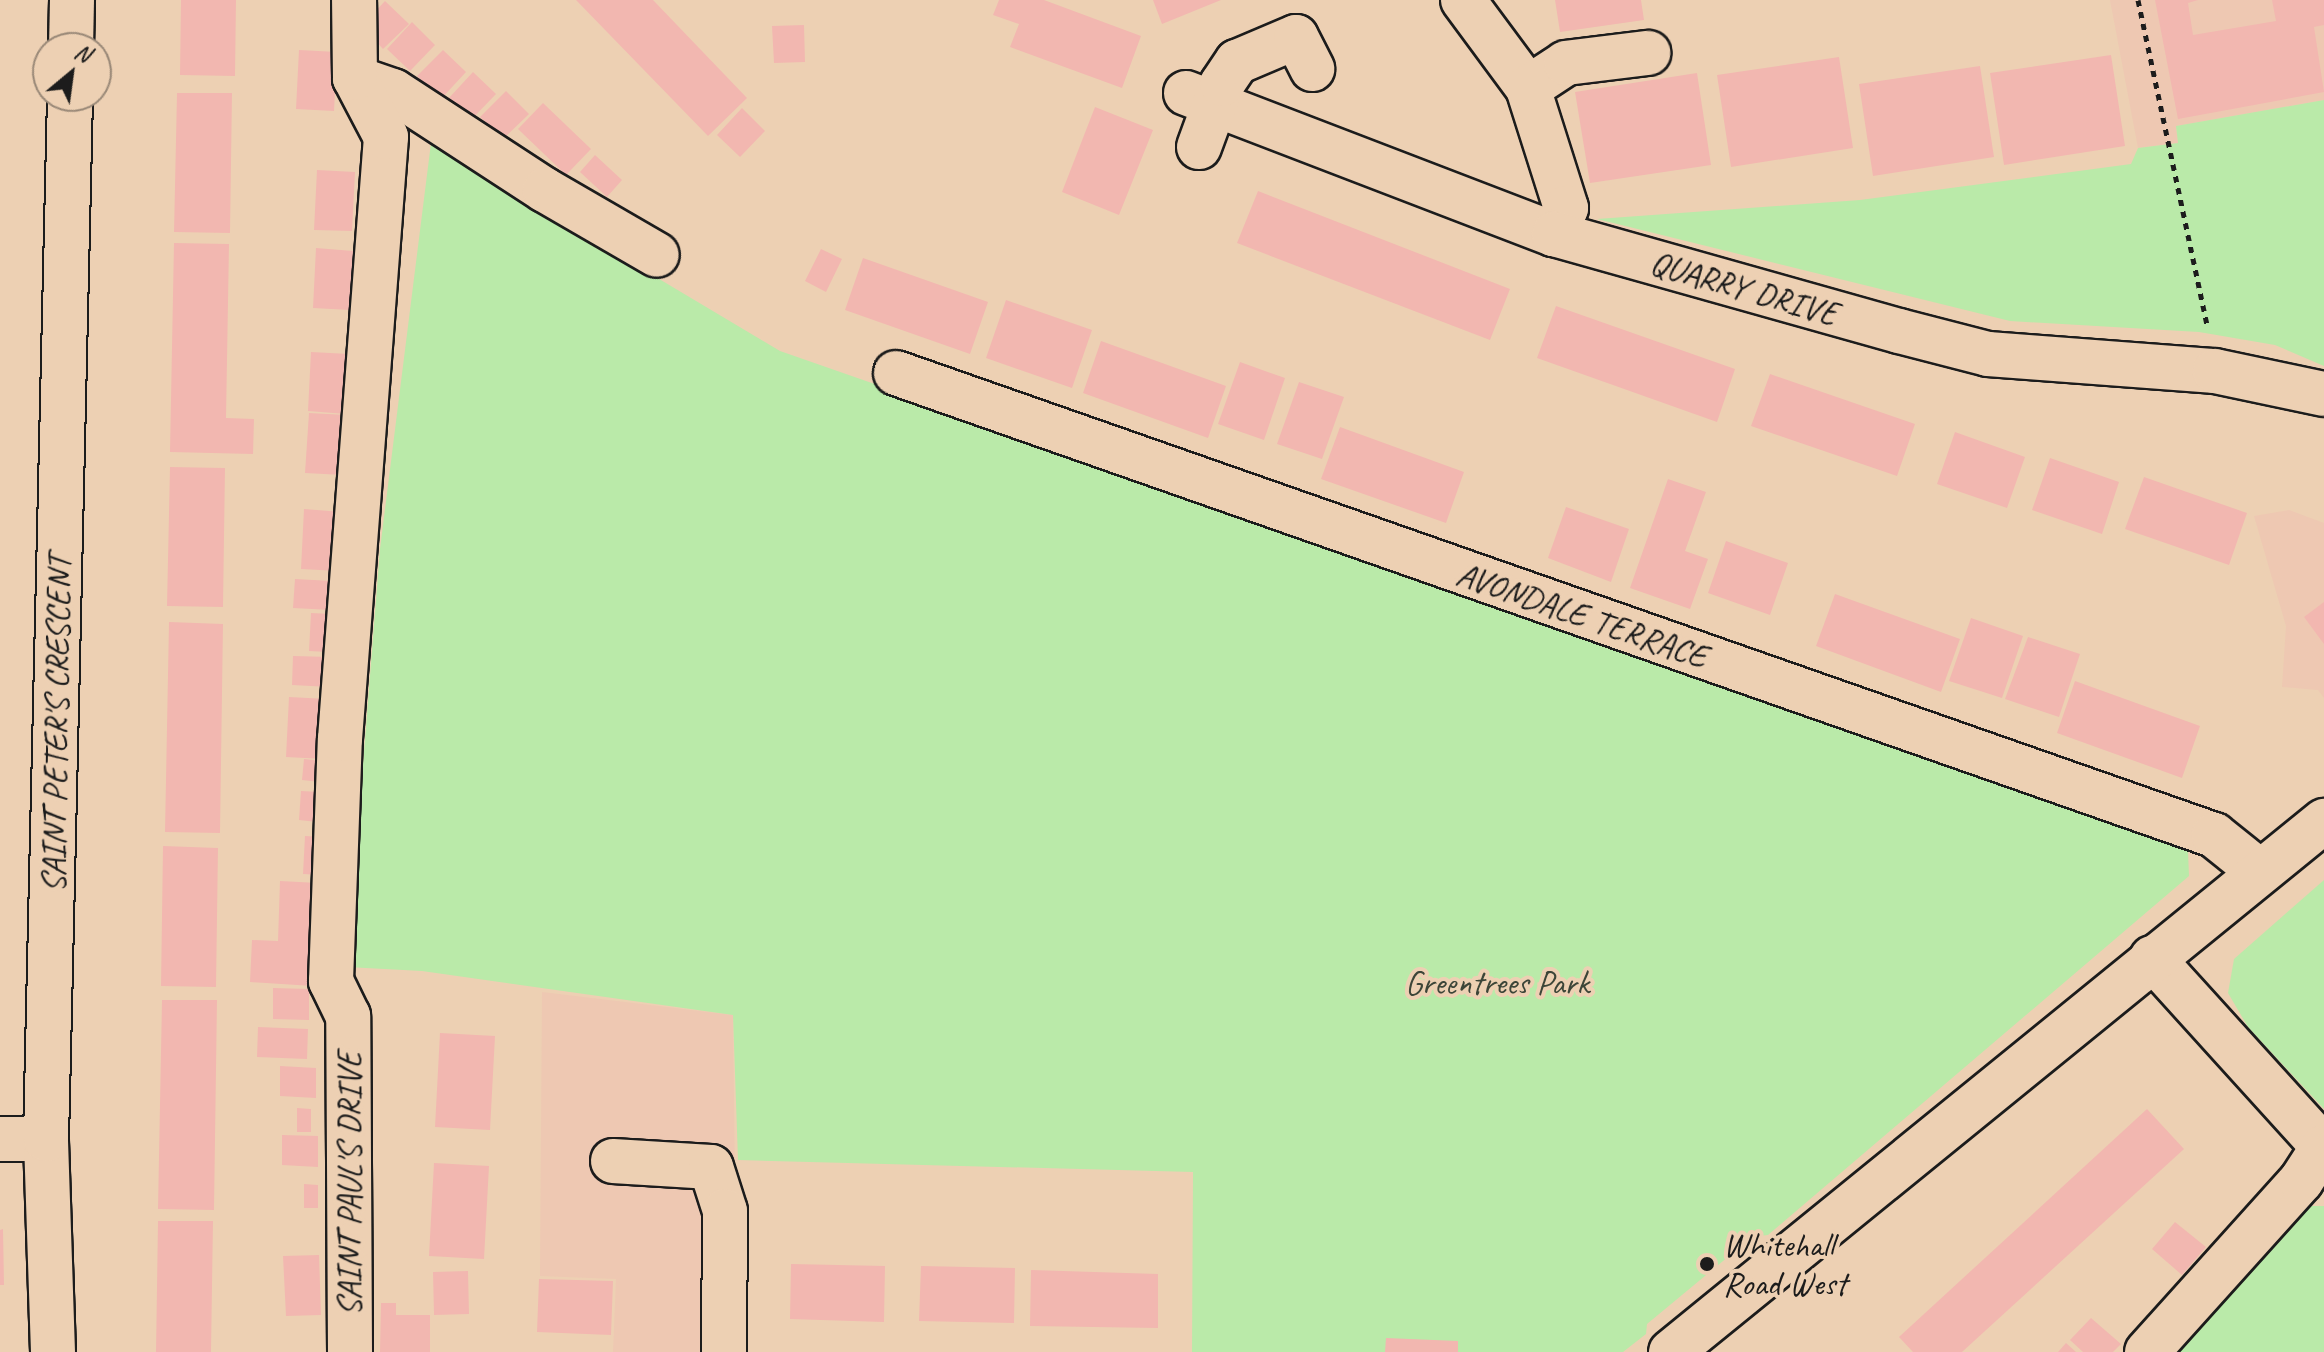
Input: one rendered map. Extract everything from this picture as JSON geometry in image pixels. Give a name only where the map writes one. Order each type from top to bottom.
[{"type":"street","points":[[71,32],[72,0]]},
{"type":"street","points":[[354,0],[355,78],[393,91],[545,190],[657,255]]},
{"type":"street","points":[[1463,0],[1528,88],[1566,208],[1554,234]]},
{"type":"street","points":[[1199,147],[1200,99],[1237,62],[1296,37],[1312,69]]},
{"type":"street","points":[[1528,88],[1566,63],[1648,53]]},
{"type":"street","name":"SAINT PAUL'S DRIVE","points":[[350,1352],[348,1016],[331,981],[340,739],[386,137],[355,78]]},
{"type":"street","name":"QUARRY DRIVE","points":[[1200,99],[1554,234],[1988,354],[2215,371],[2324,394]]},
{"type":"street","name":"SAINT PETER'S CRESCENT","points":[[53,1352],[46,1139],[70,112]]},
{"type":"street","name":"AVONDALE TERRACE","points":[[896,373],[2214,835],[2259,871]]},
{"type":"street","points":[[1671,1352],[2324,821]]},
{"type":"street","points":[[2147,1352],[2301,1181],[2324,1147],[2152,958]]},
{"type":"street","points":[[0,1139],[46,1139]]},
{"type":"street","points":[[613,1161],[711,1167],[725,1211],[724,1352]]},
{"type":"path","points":[[2138,0],[2209,335]]},
{"type":"shaded area","points":[[2110,0],[2324,0],[2324,100],[2176,126],[2178,143],[2138,148]]},
{"type":"shaded area","points":[[2289,510],[2324,523],[2324,698],[2318,690],[2282,687],[2286,626],[2254,516]]},
{"type":"shaded area","points":[[542,992],[733,1015],[737,1352],[613,1352],[616,1279],[540,1276]]},
{"type":"green space","points":[[2324,100],[2324,366],[2275,345],[2199,332],[2010,321],[1597,219],[1860,200],[2131,164],[2138,148],[2178,143],[2176,126]]},
{"type":"green space","name":"Greentrees Park","points":[[431,143],[780,351],[2158,832],[2188,851],[2189,876],[1768,1235],[1752,1237],[1647,1324],[1646,1334],[1623,1352],[1192,1352],[1193,1172],[738,1160],[733,1015],[422,971],[347,967],[380,549]]},
{"type":"green space","points":[[2324,880],[2324,1109],[2248,1027],[2228,993],[2234,959]]},
{"type":"green space","points":[[2292,1206],[2324,1206],[2324,1352],[2165,1352]]},
{"type":"building","points":[[181,0],[236,0],[235,76],[180,75]]},
{"type":"building","points":[[576,0],[653,0],[747,98],[708,136]]},
{"type":"building","points":[[999,0],[1044,0],[1141,36],[1122,88],[1010,47],[1019,24],[993,15]]},
{"type":"building","points":[[1153,0],[1221,0],[1162,24]]},
{"type":"building","points":[[1555,0],[1641,0],[1644,20],[1560,32]]},
{"type":"building","points":[[2155,0],[2198,0],[2188,3],[2193,35],[2276,21],[2272,0],[2324,0],[2324,25],[2314,27],[2324,92],[2178,119]]},
{"type":"building","points":[[385,1],[409,24],[383,49],[373,38],[372,15]]},
{"type":"building","points":[[412,22],[435,45],[410,71],[387,49]]},
{"type":"building","points":[[804,25],[805,62],[774,63],[772,26]]},
{"type":"building","points":[[299,50],[337,52],[334,111],[296,109]]},
{"type":"building","points":[[443,50],[466,72],[441,99],[417,76]]},
{"type":"building","points":[[2111,55],[2125,146],[2004,165],[1990,73]]},
{"type":"building","points":[[1839,57],[1853,148],[1731,167],[1717,75]]},
{"type":"building","points":[[1980,66],[1994,157],[1873,176],[1859,84]]},
{"type":"building","points":[[473,72],[496,94],[471,120],[448,99]]},
{"type":"building","points":[[1697,73],[1711,165],[1590,183],[1575,92]]},
{"type":"building","points":[[506,91],[529,114],[503,139],[480,117]]},
{"type":"building","points":[[177,93],[232,93],[230,233],[174,232]]},
{"type":"building","points":[[543,103],[591,149],[566,175],[518,129]]},
{"type":"building","points":[[1095,107],[1153,130],[1119,215],[1062,192]]},
{"type":"building","points":[[742,108],[765,131],[740,157],[717,135]]},
{"type":"building","points":[[595,155],[622,180],[607,197],[580,172]]},
{"type":"building","points":[[317,170],[355,172],[352,231],[314,230]]},
{"type":"building","points":[[1258,191],[1510,289],[1490,340],[1237,243]]},
{"type":"building","points":[[174,243],[229,244],[226,418],[254,419],[253,454],[170,452]]},
{"type":"building","points":[[316,248],[353,251],[350,310],[313,308]]},
{"type":"building","points":[[821,249],[842,259],[826,292],[805,281]]},
{"type":"building","points":[[863,258],[988,302],[970,354],[845,310]]},
{"type":"building","points":[[1006,300],[1092,330],[1072,388],[986,358]]},
{"type":"building","points":[[1556,306],[1735,369],[1717,422],[1537,358]]},
{"type":"building","points":[[1101,341],[1226,386],[1208,438],[1083,393]]},
{"type":"building","points":[[311,352],[349,354],[346,414],[308,411]]},
{"type":"building","points":[[1240,362],[1285,378],[1264,440],[1218,424]]},
{"type":"building","points":[[1770,374],[1915,424],[1897,476],[1751,426]]},
{"type":"building","points":[[1299,382],[1344,397],[1322,459],[1277,444]]},
{"type":"building","points":[[309,413],[346,415],[343,475],[305,473]]},
{"type":"building","points":[[1340,427],[1464,472],[1446,523],[1321,479]]},
{"type":"building","points":[[1955,432],[2025,457],[2007,508],[1937,484]]},
{"type":"building","points":[[2050,458],[2119,482],[2102,534],[2032,510]]},
{"type":"building","points":[[170,467],[225,468],[223,607],[167,606]]},
{"type":"building","points":[[2144,477],[2247,513],[2229,565],[2125,529]]},
{"type":"building","points":[[1668,479],[1706,492],[1685,551],[1708,559],[1690,609],[1630,588]]},
{"type":"building","points":[[1566,507],[1629,529],[1611,582],[1548,558]]},
{"type":"building","points":[[304,509],[342,512],[339,571],[301,569]]},
{"type":"building","points":[[1726,541],[1788,563],[1770,615],[1708,593]]},
{"type":"building","points":[[295,579],[332,581],[331,610],[293,608]]},
{"type":"building","points":[[1835,594],[1960,639],[1941,692],[1816,646]]},
{"type":"building","points":[[2324,602],[2324,644],[2304,617]]},
{"type":"building","points":[[311,613],[331,614],[328,652],[309,651]]},
{"type":"building","points":[[1971,618],[2023,636],[2002,698],[1949,681]]},
{"type":"building","points":[[169,622],[223,624],[220,833],[165,832]]},
{"type":"building","points":[[2028,637],[2080,654],[2059,717],[2005,699]]},
{"type":"building","points":[[293,656],[331,657],[330,687],[292,685]]},
{"type":"building","points":[[2075,681],[2200,726],[2182,778],[2057,733]]},
{"type":"building","points":[[289,697],[327,699],[324,759],[286,757]]},
{"type":"building","points":[[304,759],[323,761],[321,782],[302,780]]},
{"type":"building","points":[[301,791],[320,792],[318,822],[299,820]]},
{"type":"building","points":[[305,836],[324,837],[322,875],[303,874]]},
{"type":"building","points":[[163,846],[218,848],[216,987],[161,986]]},
{"type":"building","points":[[280,881],[318,883],[313,986],[250,982],[252,940],[278,941]]},
{"type":"building","points":[[273,988],[309,989],[309,1020],[273,1019]]},
{"type":"building","points":[[162,1000],[217,1000],[214,1210],[158,1209]]},
{"type":"building","points":[[258,1027],[308,1029],[307,1059],[257,1057]]},
{"type":"building","points":[[440,1033],[495,1036],[490,1130],[435,1127]]},
{"type":"building","points":[[280,1066],[316,1068],[316,1098],[280,1096]]},
{"type":"building","points":[[297,1108],[311,1109],[311,1132],[297,1132]]},
{"type":"building","points":[[2147,1109],[2184,1149],[1962,1352],[1913,1352],[1899,1337]]},
{"type":"building","points":[[282,1135],[318,1136],[318,1167],[282,1165]]},
{"type":"building","points":[[434,1163],[489,1166],[484,1259],[429,1256]]},
{"type":"building","points":[[304,1184],[318,1185],[318,1208],[304,1208]]},
{"type":"building","points":[[158,1221],[213,1221],[211,1352],[156,1352]]},
{"type":"building","points":[[2175,1222],[2206,1247],[2182,1275],[2152,1249]]},
{"type":"building","points":[[3,1229],[4,1285],[0,1285],[0,1230]]},
{"type":"building","points":[[319,1255],[321,1315],[286,1316],[283,1256]]},
{"type":"building","points":[[791,1264],[885,1266],[884,1322],[790,1319]]},
{"type":"building","points":[[921,1266],[1015,1268],[1014,1323],[919,1321]]},
{"type":"building","points":[[1031,1270],[1158,1274],[1158,1328],[1030,1326]]},
{"type":"building","points":[[468,1271],[469,1314],[434,1315],[433,1272]]},
{"type":"building","points":[[539,1279],[613,1281],[611,1335],[537,1332]]},
{"type":"building","points":[[381,1303],[396,1303],[396,1315],[430,1315],[430,1352],[380,1352]]},
{"type":"building","points":[[2091,1318],[2121,1344],[2113,1352],[2083,1352],[2070,1340]]},
{"type":"building","points":[[1386,1338],[1458,1341],[1458,1352],[1385,1352]]},
{"type":"building","points":[[2066,1343],[2076,1352],[2058,1352]]},
{"type":"place","name":"Whitehall Road West","points":[[1707,1264]]}]
